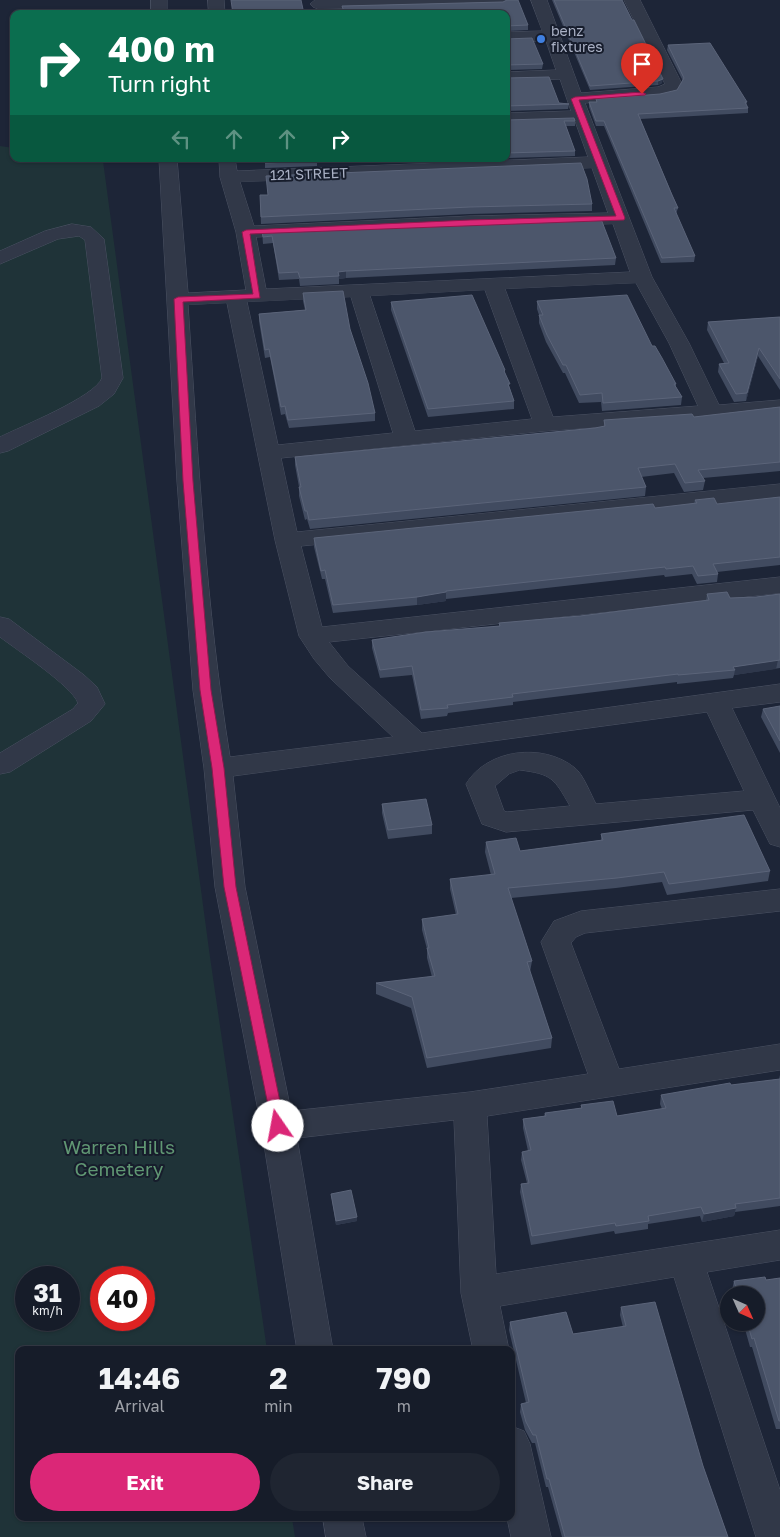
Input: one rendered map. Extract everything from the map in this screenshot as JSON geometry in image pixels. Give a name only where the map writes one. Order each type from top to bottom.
[{"type":"street","points":[[318,6],[503,0]]},
{"type":"street","points":[[539,0],[642,277],[679,343],[712,412]]},
{"type":"street","points":[[510,117],[578,107],[670,89],[674,84],[632,0]]},
{"type":"street","points":[[510,37],[552,36]]},
{"type":"street","points":[[510,77],[566,74]]},
{"type":"street","points":[[168,162],[188,481],[206,690],[218,768],[230,887],[278,1126],[314,1346]]},
{"type":"street","name":"121 STREET","points":[[228,168],[599,162]]},
{"type":"street","points":[[228,168],[246,232],[247,297],[269,453],[287,540],[312,636],[339,672],[415,742]]},
{"type":"street","points":[[246,232],[470,222],[621,218]]},
{"type":"street","points":[[0,258],[59,234],[81,230],[94,239],[113,373],[112,384],[105,392],[91,401],[0,446]]},
{"type":"street","points":[[178,299],[359,292],[642,277]]},
{"type":"street","points":[[493,285],[545,424]]},
{"type":"street","points":[[359,292],[406,438]]},
{"type":"street","points":[[269,453],[545,424],[780,406]]},
{"type":"street","points":[[287,540],[780,491]]},
{"type":"street","points":[[312,636],[780,585]]},
{"type":"street","points":[[0,625],[75,681],[88,693],[92,704],[82,715],[0,765]]},
{"type":"street","points":[[218,768],[780,693]]},
{"type":"street","points":[[588,814],[774,819],[715,701]]},
{"type":"street","points":[[608,1084],[556,942],[565,929],[581,922],[617,917],[780,900]]},
{"type":"street","points":[[278,1126],[470,1105],[780,1057]]},
{"type":"street","points":[[470,1105],[479,1293],[490,1346]]},
{"type":"street","points":[[479,1293],[780,1245]]},
{"type":"street","points":[[686,1261],[768,1473],[776,1537]]},
{"type":"street","points":[[515,1463],[531,1537]]},
{"type":"street","points":[[343,1521],[346,1537]]},
{"type":"green space","name":"Warren Hills Cemetery","points":[[0,146],[10,147],[10,162],[103,162],[210,957],[266,1346],[15,1346],[15,1521],[292,1521],[295,1537],[0,1537]]},
{"type":"building","points":[[231,0],[301,0],[303,10],[232,10]]},
{"type":"building","points":[[518,0],[528,25],[510,26],[510,10],[344,10],[342,6]]},
{"type":"building","points":[[554,0],[622,0],[663,79],[658,81],[590,86]]},
{"type":"building","points":[[532,38],[543,64],[510,65],[510,39]]},
{"type":"building","points":[[710,43],[747,102],[745,102],[748,108],[638,114],[678,208],[674,208],[695,256],[662,258],[604,121],[596,121],[589,102],[597,102],[596,99],[660,94],[677,90],[684,78],[668,45]]},
{"type":"building","points":[[549,77],[559,103],[569,104],[510,106],[510,78]]},
{"type":"building","points":[[574,118],[575,121],[564,121],[575,151],[510,153],[510,120]]},
{"type":"building","points":[[581,163],[587,179],[592,204],[470,207],[261,217],[260,195],[268,195],[266,176]]},
{"type":"building","points":[[601,219],[616,258],[346,271],[338,272],[339,276],[300,278],[298,272],[279,273],[272,236],[263,237],[262,231]]},
{"type":"building","points":[[343,291],[350,329],[368,383],[375,413],[288,420],[285,406],[281,407],[269,349],[265,350],[259,314],[306,310],[303,293]]},
{"type":"building","points":[[472,295],[505,370],[514,401],[428,409],[391,302]]},
{"type":"building","points":[[627,295],[652,346],[655,346],[682,397],[603,403],[602,393],[580,395],[566,365],[563,365],[547,335],[539,315],[543,315],[537,301]]},
{"type":"building","points":[[780,317],[780,379],[759,348],[747,393],[736,394],[719,364],[729,363],[708,322]]},
{"type":"building","points":[[780,407],[780,462],[698,470],[705,481],[685,483],[675,464],[638,468],[646,487],[309,520],[299,487],[301,487],[295,457],[595,428],[605,426],[604,420],[692,414],[694,417]]},
{"type":"building","points":[[780,497],[780,557],[713,564],[718,574],[698,576],[693,566],[666,569],[665,567],[446,591],[417,597],[333,605],[325,570],[321,571],[314,538],[653,504],[655,508],[697,503],[695,500],[714,498],[717,504]]},
{"type":"building","points":[[727,592],[730,598],[780,594],[780,660],[733,667],[735,670],[678,674],[512,694],[513,697],[447,705],[448,708],[421,710],[412,666],[380,670],[372,640],[426,632],[500,626],[499,623],[580,616],[709,600],[707,594]]},
{"type":"building","points":[[780,706],[780,741],[763,709]]},
{"type":"building","points":[[426,799],[432,825],[388,830],[382,804]]},
{"type":"building","points":[[744,815],[770,871],[669,884],[664,872],[508,888],[532,961],[527,962],[552,1038],[427,1058],[412,997],[376,983],[435,976],[427,948],[429,948],[422,919],[458,914],[450,879],[495,874],[486,842],[516,838],[520,851],[603,840],[601,834]]},
{"type":"building","points":[[780,1079],[780,1198],[735,1204],[736,1208],[704,1214],[701,1207],[648,1216],[649,1221],[616,1226],[615,1223],[532,1236],[521,1184],[529,1183],[522,1152],[531,1150],[523,1119],[546,1116],[545,1113],[582,1108],[581,1105],[613,1101],[617,1116],[666,1108],[661,1095],[730,1083],[731,1085]]},
{"type":"building","points":[[351,1190],[357,1217],[336,1221],[331,1194]]},
{"type":"building","points":[[765,1277],[766,1280],[780,1278],[780,1421],[754,1338],[752,1339],[750,1331],[765,1331],[765,1286],[735,1286],[734,1281]]},
{"type":"building","points":[[655,1302],[703,1466],[728,1537],[565,1537],[536,1435],[533,1435],[526,1422],[521,1404],[529,1402],[510,1322],[566,1312],[573,1334],[626,1326],[621,1307]]},
{"type":"place","name":"benz fixtures","points":[[541,39]]},
{"type":"route","points":[[278,1126],[254,1017],[230,887],[218,768],[206,690],[188,481],[178,299],[258,296],[246,232],[470,222],[621,218],[575,99],[642,94]]}]
